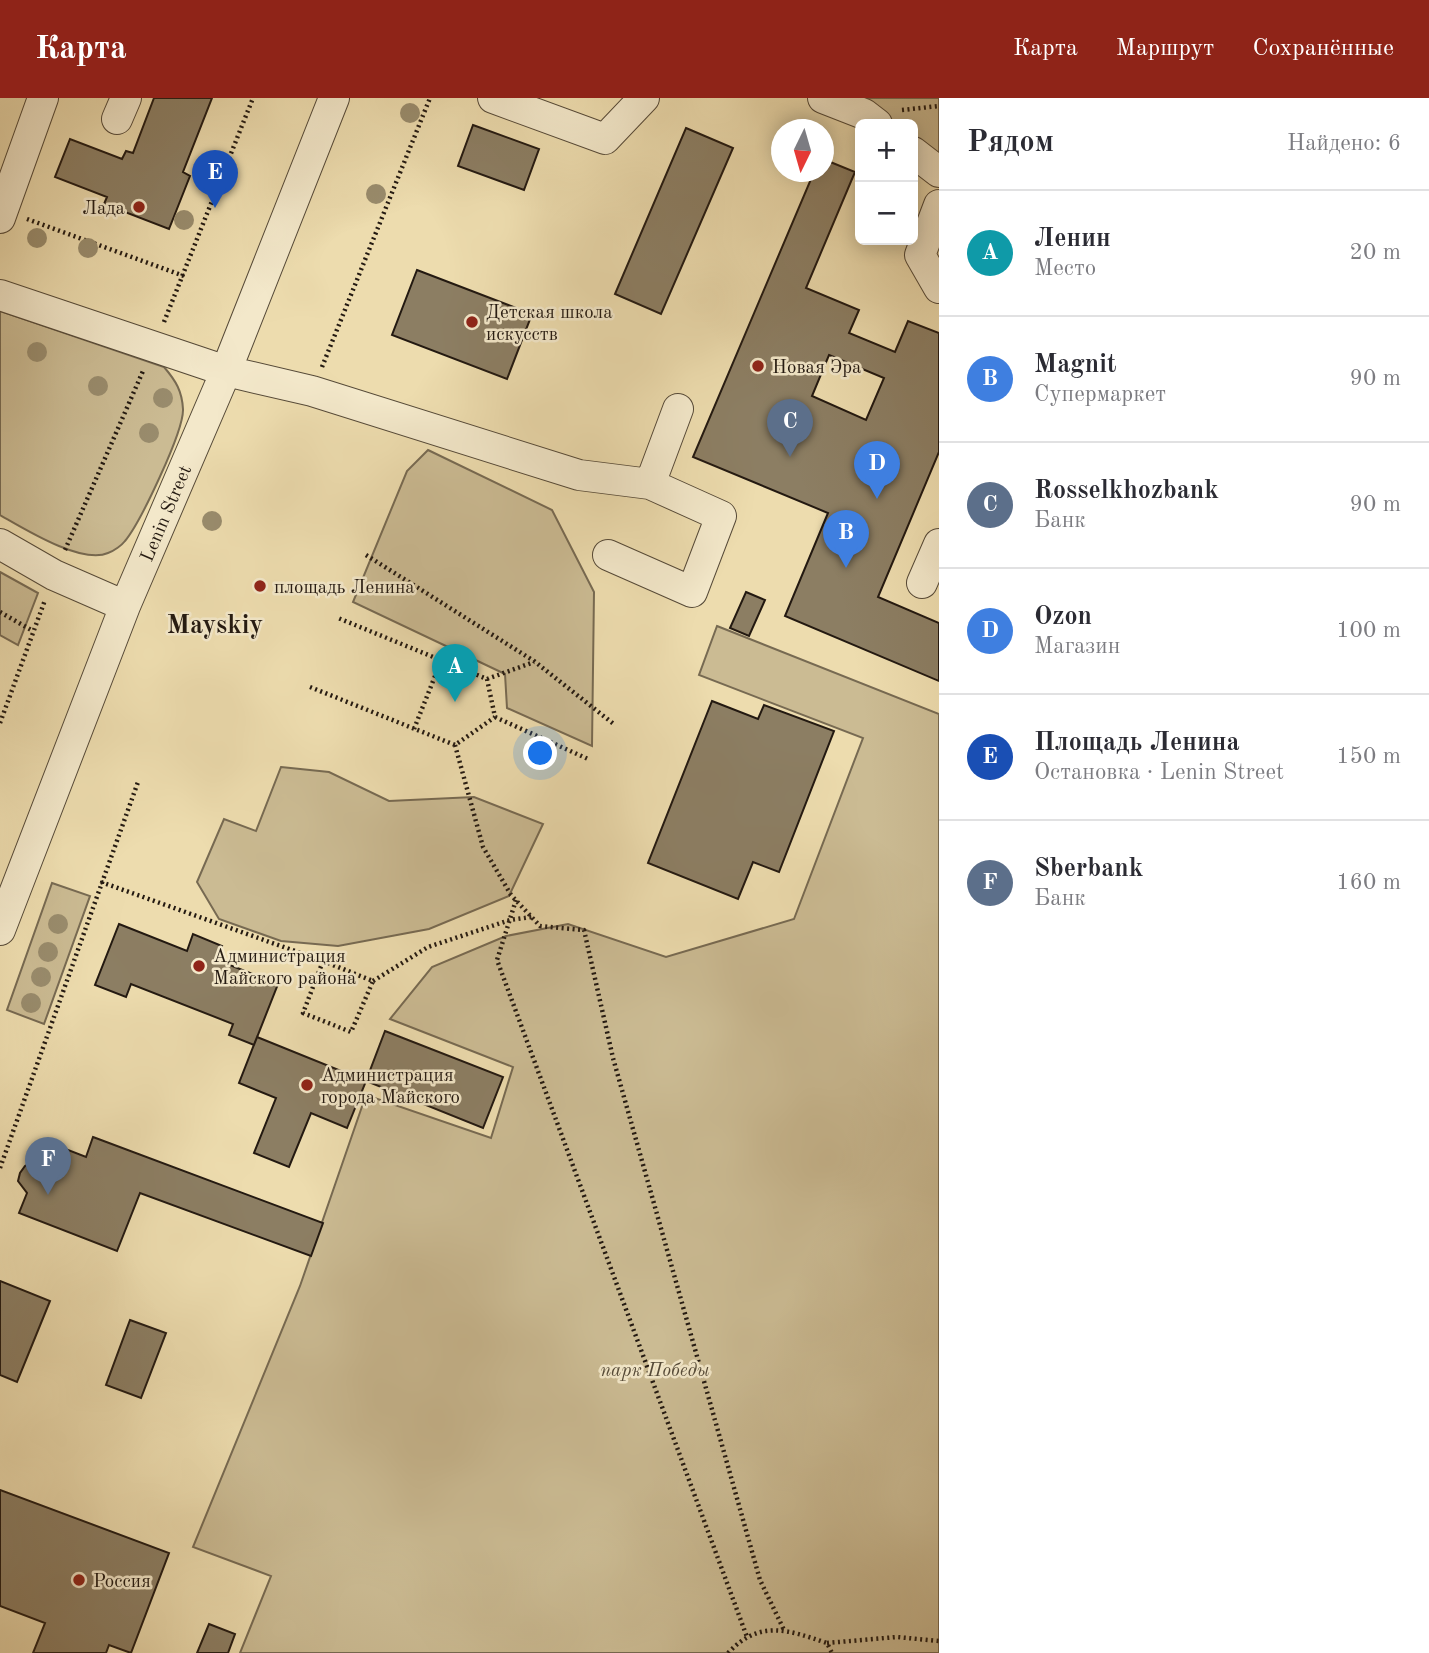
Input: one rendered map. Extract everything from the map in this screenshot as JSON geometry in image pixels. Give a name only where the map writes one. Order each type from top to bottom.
[{"type":"street","points":[[10,217],[43,98]]},
{"type":"street","name":"Lenin Street","points":[[3,913],[125,606],[226,371],[334,98]]},
{"type":"street","points":[[493,98],[605,139],[644,98]]},
{"type":"street","points":[[823,98],[870,119]]},
{"type":"street","points":[[918,156],[939,173]]},
{"type":"street","points":[[939,205],[920,255],[939,288]]},
{"type":"street","points":[[0,295],[226,371],[312,391],[579,475],[650,484],[721,516],[692,592],[608,555]]},
{"type":"street","points":[[650,484],[678,409]]},
{"type":"street","points":[[0,544],[54,575],[125,606]]},
{"type":"street","points":[[922,583],[939,544]]},
{"type":"path","points":[[0,723],[54,575],[184,276],[253,98]]},
{"type":"path","points":[[312,391],[430,98]]},
{"type":"path","points":[[10,217],[184,276]]},
{"type":"path","points":[[366,555],[534,662],[615,725]]},
{"type":"path","points":[[0,612],[33,631]]},
{"type":"path","points":[[338,618],[487,679],[534,662]]},
{"type":"path","points":[[414,729],[442,661]]},
{"type":"path","points":[[487,679],[495,717]]},
{"type":"path","points":[[310,687],[455,745]]},
{"type":"path","points":[[455,745],[495,717]]},
{"type":"path","points":[[495,717],[589,759]]},
{"type":"path","points":[[455,745],[483,847],[511,895],[540,926],[584,930],[613,1058],[753,1553],[761,1580],[784,1630]]},
{"type":"path","points":[[0,1168],[138,782]]},
{"type":"path","points":[[101,882],[373,981]]},
{"type":"path","points":[[516,899],[496,960],[747,1637]]},
{"type":"path","points":[[323,961],[303,1013],[351,1032],[373,981],[428,947],[510,920],[533,917]]},
{"type":"path","points":[[728,1653],[747,1637],[768,1630],[784,1630],[827,1643],[897,1637],[939,1641]]},
{"type":"path","points":[[827,1643],[832,1653]]},
{"type":"green space","points":[[859,98],[939,98],[939,164],[918,154],[918,119],[874,119]]},
{"type":"green space","points":[[0,311],[164,367],[178,386],[183,409],[169,456],[132,531],[122,544],[110,552],[97,555],[68,550],[0,515]]},
{"type":"green space","points":[[428,450],[552,510],[594,592],[592,746],[507,708],[505,674],[353,602],[407,471]]},
{"type":"green space","points":[[0,572],[38,593],[18,645],[0,635]]},
{"type":"green space","name":"парк Победы","points":[[717,626],[939,714],[939,1653],[240,1653],[271,1576],[193,1547],[300,1286],[366,1095],[491,1138],[513,1067],[390,1019],[432,967],[506,936],[568,924],[666,957],[794,919],[863,738],[699,675]]},
{"type":"green space","points":[[281,767],[329,772],[389,801],[474,797],[543,824],[509,896],[429,929],[338,946],[281,941],[219,919],[197,882],[224,819],[256,831]]},
{"type":"green space","points":[[52,883],[90,896],[44,1024],[7,1010]]},
{"type":"building","points":[[154,98],[212,98],[183,172],[190,176],[169,229],[104,204],[107,197],[55,177],[70,139],[122,159],[126,151],[133,153]]},
{"type":"building","points":[[473,125],[539,149],[524,190],[458,166]]},
{"type":"building","points":[[686,128],[733,148],[661,314],[615,294]]},
{"type":"building","points":[[834,163],[855,172],[806,288],[859,310],[849,333],[895,352],[908,321],[939,333],[939,452],[878,597],[939,623],[939,681],[785,616],[828,513],[693,457],[810,182],[834,182]],"holes":[[[829,355],[884,378],[866,420],[812,396]]]},
{"type":"building","points":[[417,270],[532,314],[507,379],[392,335]]},
{"type":"building","points":[[746,592],[765,600],[749,636],[730,628]]},
{"type":"building","points":[[712,701],[758,719],[764,705],[834,731],[779,872],[753,862],[738,899],[648,863]]},
{"type":"building","points":[[119,924],[187,951],[193,934],[222,946],[217,960],[278,984],[254,1045],[229,1035],[233,1024],[131,984],[126,997],[95,985]]},
{"type":"building","points":[[385,1031],[503,1077],[483,1128],[366,1081]]},
{"type":"building","points":[[257,1037],[366,1081],[347,1128],[311,1113],[289,1167],[254,1153],[276,1098],[239,1083]]},
{"type":"building","points":[[93,1137],[323,1223],[311,1256],[140,1193],[117,1251],[19,1213],[27,1193],[18,1181],[20,1173],[25,1166],[39,1158],[45,1141],[86,1157]]},
{"type":"building","points":[[0,1281],[50,1301],[17,1382],[0,1375]]},
{"type":"building","points":[[130,1320],[166,1333],[141,1398],[106,1385]]},
{"type":"building","name":"Россия","points":[[0,1490],[169,1553],[131,1653],[109,1645],[106,1653],[33,1653],[45,1623],[0,1606]]},
{"type":"building","points":[[209,1624],[235,1634],[228,1653],[197,1653]]},
{"type":"place","name":"Лада","points":[[139,207]]},
{"type":"place","name":"Площадь Ленина","points":[[215,208]]},
{"type":"place","name":"Детская школа искусств","points":[[472,322]]},
{"type":"place","name":"Новая Эра","points":[[758,366]]},
{"type":"place","name":"Rosselkhozbank","points":[[790,457]]},
{"type":"place","name":"Ozon","points":[[877,499]]},
{"type":"place","name":"Magnit","points":[[846,568]]},
{"type":"place","name":"площадь Ленина","points":[[260,586]]},
{"type":"place","name":"Ленин","points":[[455,702]]},
{"type":"place","name":"Администрация Майского района","points":[[199,966]]},
{"type":"place","name":"Администрация города Майского","points":[[307,1085]]},
{"type":"place","name":"Sberbank","points":[[48,1195]]},
{"type":"place","name":"Россия","points":[[79,1580]]},
{"type":"district","name":"Mayskiy","points":[[215,624]]}]
